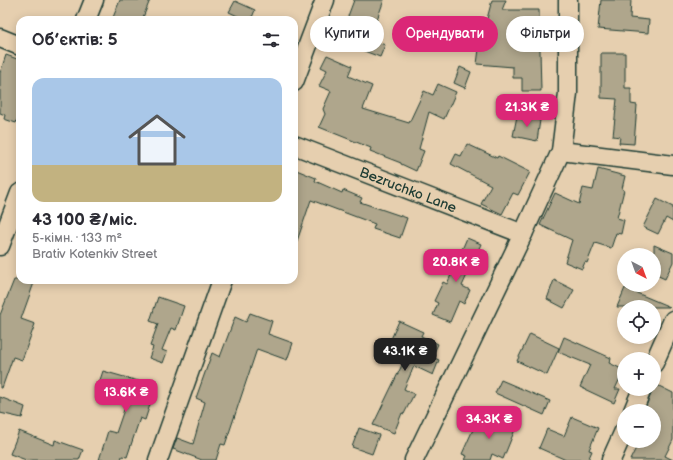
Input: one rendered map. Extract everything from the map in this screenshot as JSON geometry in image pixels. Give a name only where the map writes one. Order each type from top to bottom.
[{"type":"street","points":[[88,16],[94,0]]},
{"type":"street","points":[[298,71],[325,0]]},
{"type":"street","points":[[414,460],[523,234],[561,151],[568,93],[568,0]]},
{"type":"street","points":[[0,38],[16,44]]},
{"type":"street","name":"Bezruchko Lane","points":[[298,147],[523,234]]},
{"type":"street","points":[[561,151],[673,165]]},
{"type":"street","points":[[0,246],[16,204]]},
{"type":"street","points":[[158,460],[221,284]]},
{"type":"street","points":[[659,352],[673,320]]},
{"type":"street","points":[[611,460],[617,447]]},
{"type":"building","points":[[120,0],[150,0],[144,16],[114,16]]},
{"type":"building","points":[[354,0],[384,0],[378,16],[348,16]]},
{"type":"building","points":[[492,0],[506,0],[502,10],[539,10],[539,16],[506,16],[506,52],[540,52],[541,91],[522,91],[522,78],[513,78],[513,67],[477,64],[479,52],[498,52],[498,16],[488,16]]},
{"type":"building","points":[[601,0],[631,0],[630,18],[649,20],[648,33],[598,29]]},
{"type":"building","points":[[235,1],[255,10],[253,16],[238,16],[229,12]]},
{"type":"building","points":[[367,52],[382,52],[380,57]]},
{"type":"building","points":[[601,53],[625,53],[625,88],[631,88],[631,104],[637,105],[634,144],[619,143],[620,137],[613,136],[617,99],[601,98]]},
{"type":"building","points":[[6,55],[16,59],[16,123],[4,119],[5,115],[0,113],[0,73]]},
{"type":"building","points":[[327,55],[352,66],[348,76],[372,86],[363,109],[409,123],[424,91],[433,95],[438,84],[456,92],[444,119],[429,112],[419,149],[424,151],[416,171],[401,163],[370,151],[371,148],[319,127],[325,114],[323,109],[331,91],[319,86],[327,70],[321,67]]},
{"type":"building","points":[[460,67],[471,72],[465,88],[454,83]]},
{"type":"building","points":[[517,116],[540,120],[537,141],[513,136]]},
{"type":"building","points":[[467,144],[497,158],[498,156],[530,172],[518,195],[513,193],[502,214],[481,204],[491,185],[451,164],[456,154],[461,156]]},
{"type":"building","points":[[598,169],[625,176],[622,189],[624,190],[617,218],[624,220],[621,234],[616,233],[611,248],[595,243],[587,263],[585,262],[582,269],[565,262],[572,240],[540,225],[555,193],[579,204],[583,188],[593,190]]},
{"type":"building","points":[[298,171],[316,178],[315,181],[342,193],[343,190],[362,198],[360,202],[407,218],[400,238],[373,229],[375,224],[311,200],[298,238]]},
{"type":"building","points":[[657,199],[673,207],[673,222],[666,218],[658,234],[643,227]]},
{"type":"building","points":[[467,238],[481,244],[462,286],[470,290],[464,304],[459,301],[450,322],[433,315],[438,303],[434,301],[443,282],[447,284]]},
{"type":"building","points":[[654,245],[673,253],[673,262],[665,279],[661,277],[661,248],[654,248]]},
{"type":"building","points":[[14,280],[16,280],[16,284],[34,284],[21,319],[35,324],[22,360],[13,357],[2,388],[0,388],[0,315]]},
{"type":"building","points":[[554,280],[574,290],[564,308],[547,299]]},
{"type":"building","points":[[623,292],[634,292],[653,300],[620,300]]},
{"type":"building","points":[[158,297],[184,306],[176,330],[171,328],[162,350],[167,352],[163,363],[149,358],[153,347],[150,346],[158,324],[150,321]]},
{"type":"building","points":[[661,303],[670,307],[661,307]]},
{"type":"building","points":[[250,313],[272,321],[268,334],[293,343],[287,360],[257,349],[225,445],[221,444],[216,460],[202,460],[173,449],[177,438],[193,444],[205,402],[196,398],[212,353],[220,357],[235,317],[246,322]]},
{"type":"building","points":[[399,321],[423,332],[421,336],[438,344],[432,357],[439,360],[433,375],[414,366],[404,389],[414,394],[404,414],[402,413],[394,433],[373,425],[403,363],[384,355]]},
{"type":"building","points":[[530,334],[559,348],[547,375],[517,361]]},
{"type":"building","points":[[564,337],[611,358],[609,363],[617,367],[617,385],[615,389],[617,389],[617,396],[614,403],[580,387],[590,365],[558,352]]},
{"type":"building","points":[[103,371],[156,386],[145,420],[140,418],[127,457],[122,456],[121,460],[99,460],[108,431],[116,433],[128,398],[108,392],[109,389],[104,388],[105,385],[99,383]]},
{"type":"building","points":[[501,380],[550,401],[544,415],[495,393]]},
{"type":"building","points":[[661,387],[673,393],[673,440],[665,456],[673,460],[630,460],[636,448],[661,448],[661,404],[647,404],[650,396],[661,396]]},
{"type":"building","points":[[0,397],[25,407],[22,418],[0,413]]},
{"type":"building","points":[[487,413],[516,427],[503,459],[492,454],[490,460],[465,460],[467,456],[462,454],[475,425],[480,427]]},
{"type":"building","points":[[572,417],[598,428],[589,450],[592,451],[588,460],[566,460],[539,448],[547,429],[564,436]]},
{"type":"building","points":[[359,428],[379,435],[372,454],[352,447]]},
{"type":"building","points":[[19,431],[54,445],[55,440],[83,450],[79,460],[26,460],[10,454]]}]
